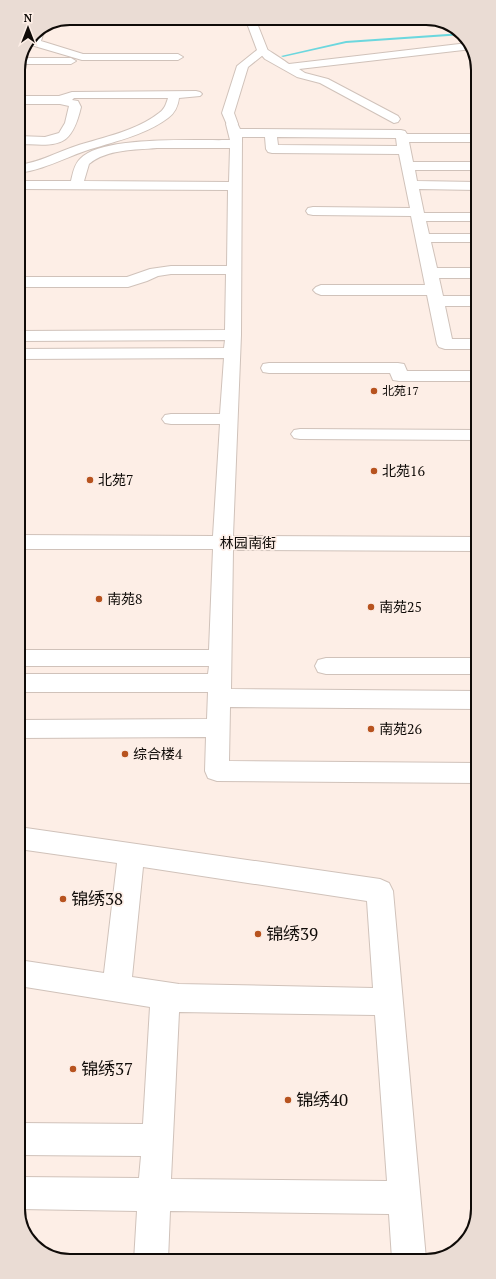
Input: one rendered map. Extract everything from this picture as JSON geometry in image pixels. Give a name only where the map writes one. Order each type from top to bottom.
[{"type":"street","points":[[253,25],[263,51],[270,57],[310,78],[324,81],[394,119]]},
{"type":"street","points":[[288,67],[464,47]]},
{"type":"street","points":[[47,48],[81,62]]},
{"type":"street","points":[[263,51],[243,66],[228,113],[234,134],[234,270],[223,543],[217,771],[471,773]]},
{"type":"street","points":[[26,61],[81,62],[178,57]]},
{"type":"street","points":[[67,98],[76,81]]},
{"type":"street","points":[[25,168],[38,167],[81,149],[150,125],[162,118],[169,111],[173,104],[174,94]]},
{"type":"street","points":[[25,100],[196,94]]},
{"type":"street","points":[[25,140],[52,140],[62,137],[67,132],[75,107],[74,104],[67,98]]},
{"type":"street","points":[[432,138],[431,132],[451,127]]},
{"type":"street","points":[[77,185],[84,161],[94,153],[115,148],[234,134],[401,134],[445,344],[471,344]]},
{"type":"street","points":[[62,137],[81,149]]},
{"type":"street","points":[[404,144],[432,138],[471,138]]},
{"type":"street","points":[[408,166],[471,166]]},
{"type":"street","points":[[25,185],[235,186]]},
{"type":"street","points":[[412,185],[471,186]]},
{"type":"street","points":[[313,211],[471,217]]},
{"type":"street","points":[[423,238],[471,238]]},
{"type":"street","points":[[25,282],[128,282],[155,272],[171,270],[234,270]]},
{"type":"street","points":[[430,273],[471,273]]},
{"type":"street","points":[[321,290],[435,295],[471,300]]},
{"type":"street","points":[[25,334],[44,329],[232,344]]},
{"type":"street","points":[[25,354],[232,344]]},
{"type":"street","points":[[269,368],[398,368],[399,376],[471,376]]},
{"type":"street","points":[[171,419],[229,419]]},
{"type":"street","points":[[300,434],[471,434]]},
{"type":"street","name":"林园南街","points":[[25,542],[471,544]]},
{"type":"street","points":[[25,658],[220,658]]},
{"type":"street","points":[[326,666],[471,666]]},
{"type":"street","points":[[25,683],[471,700]]},
{"type":"street","points":[[25,729],[218,728]]},
{"type":"street","points":[[25,839],[380,892],[409,1254]]},
{"type":"street","points":[[117,988],[131,855]]},
{"type":"street","points":[[25,974],[179,998],[388,1002]]},
{"type":"street","points":[[151,1254],[156,1140],[165,996]]},
{"type":"street","points":[[25,1139],[156,1140]]},
{"type":"street","points":[[25,1193],[154,1196],[404,1198]]},
{"type":"shaded area","points":[[208,25],[238,25],[238,26]]},
{"type":"waterway","points":[[283,56],[346,42],[455,35]]},
{"type":"place","name":"北苑17","points":[[374,391]]},
{"type":"place","name":"北苑16","points":[[374,471]]},
{"type":"place","name":"北苑7","points":[[90,480]]},
{"type":"place","name":"南苑8","points":[[99,599]]},
{"type":"place","name":"南苑25","points":[[371,607]]},
{"type":"place","name":"南苑26","points":[[371,729]]},
{"type":"place","name":"综合楼4","points":[[125,754]]},
{"type":"place","name":"锦绣38","points":[[63,899]]},
{"type":"place","name":"锦绣39","points":[[258,934]]},
{"type":"place","name":"锦绣37","points":[[73,1069]]},
{"type":"place","name":"锦绣40","points":[[288,1100]]}]
